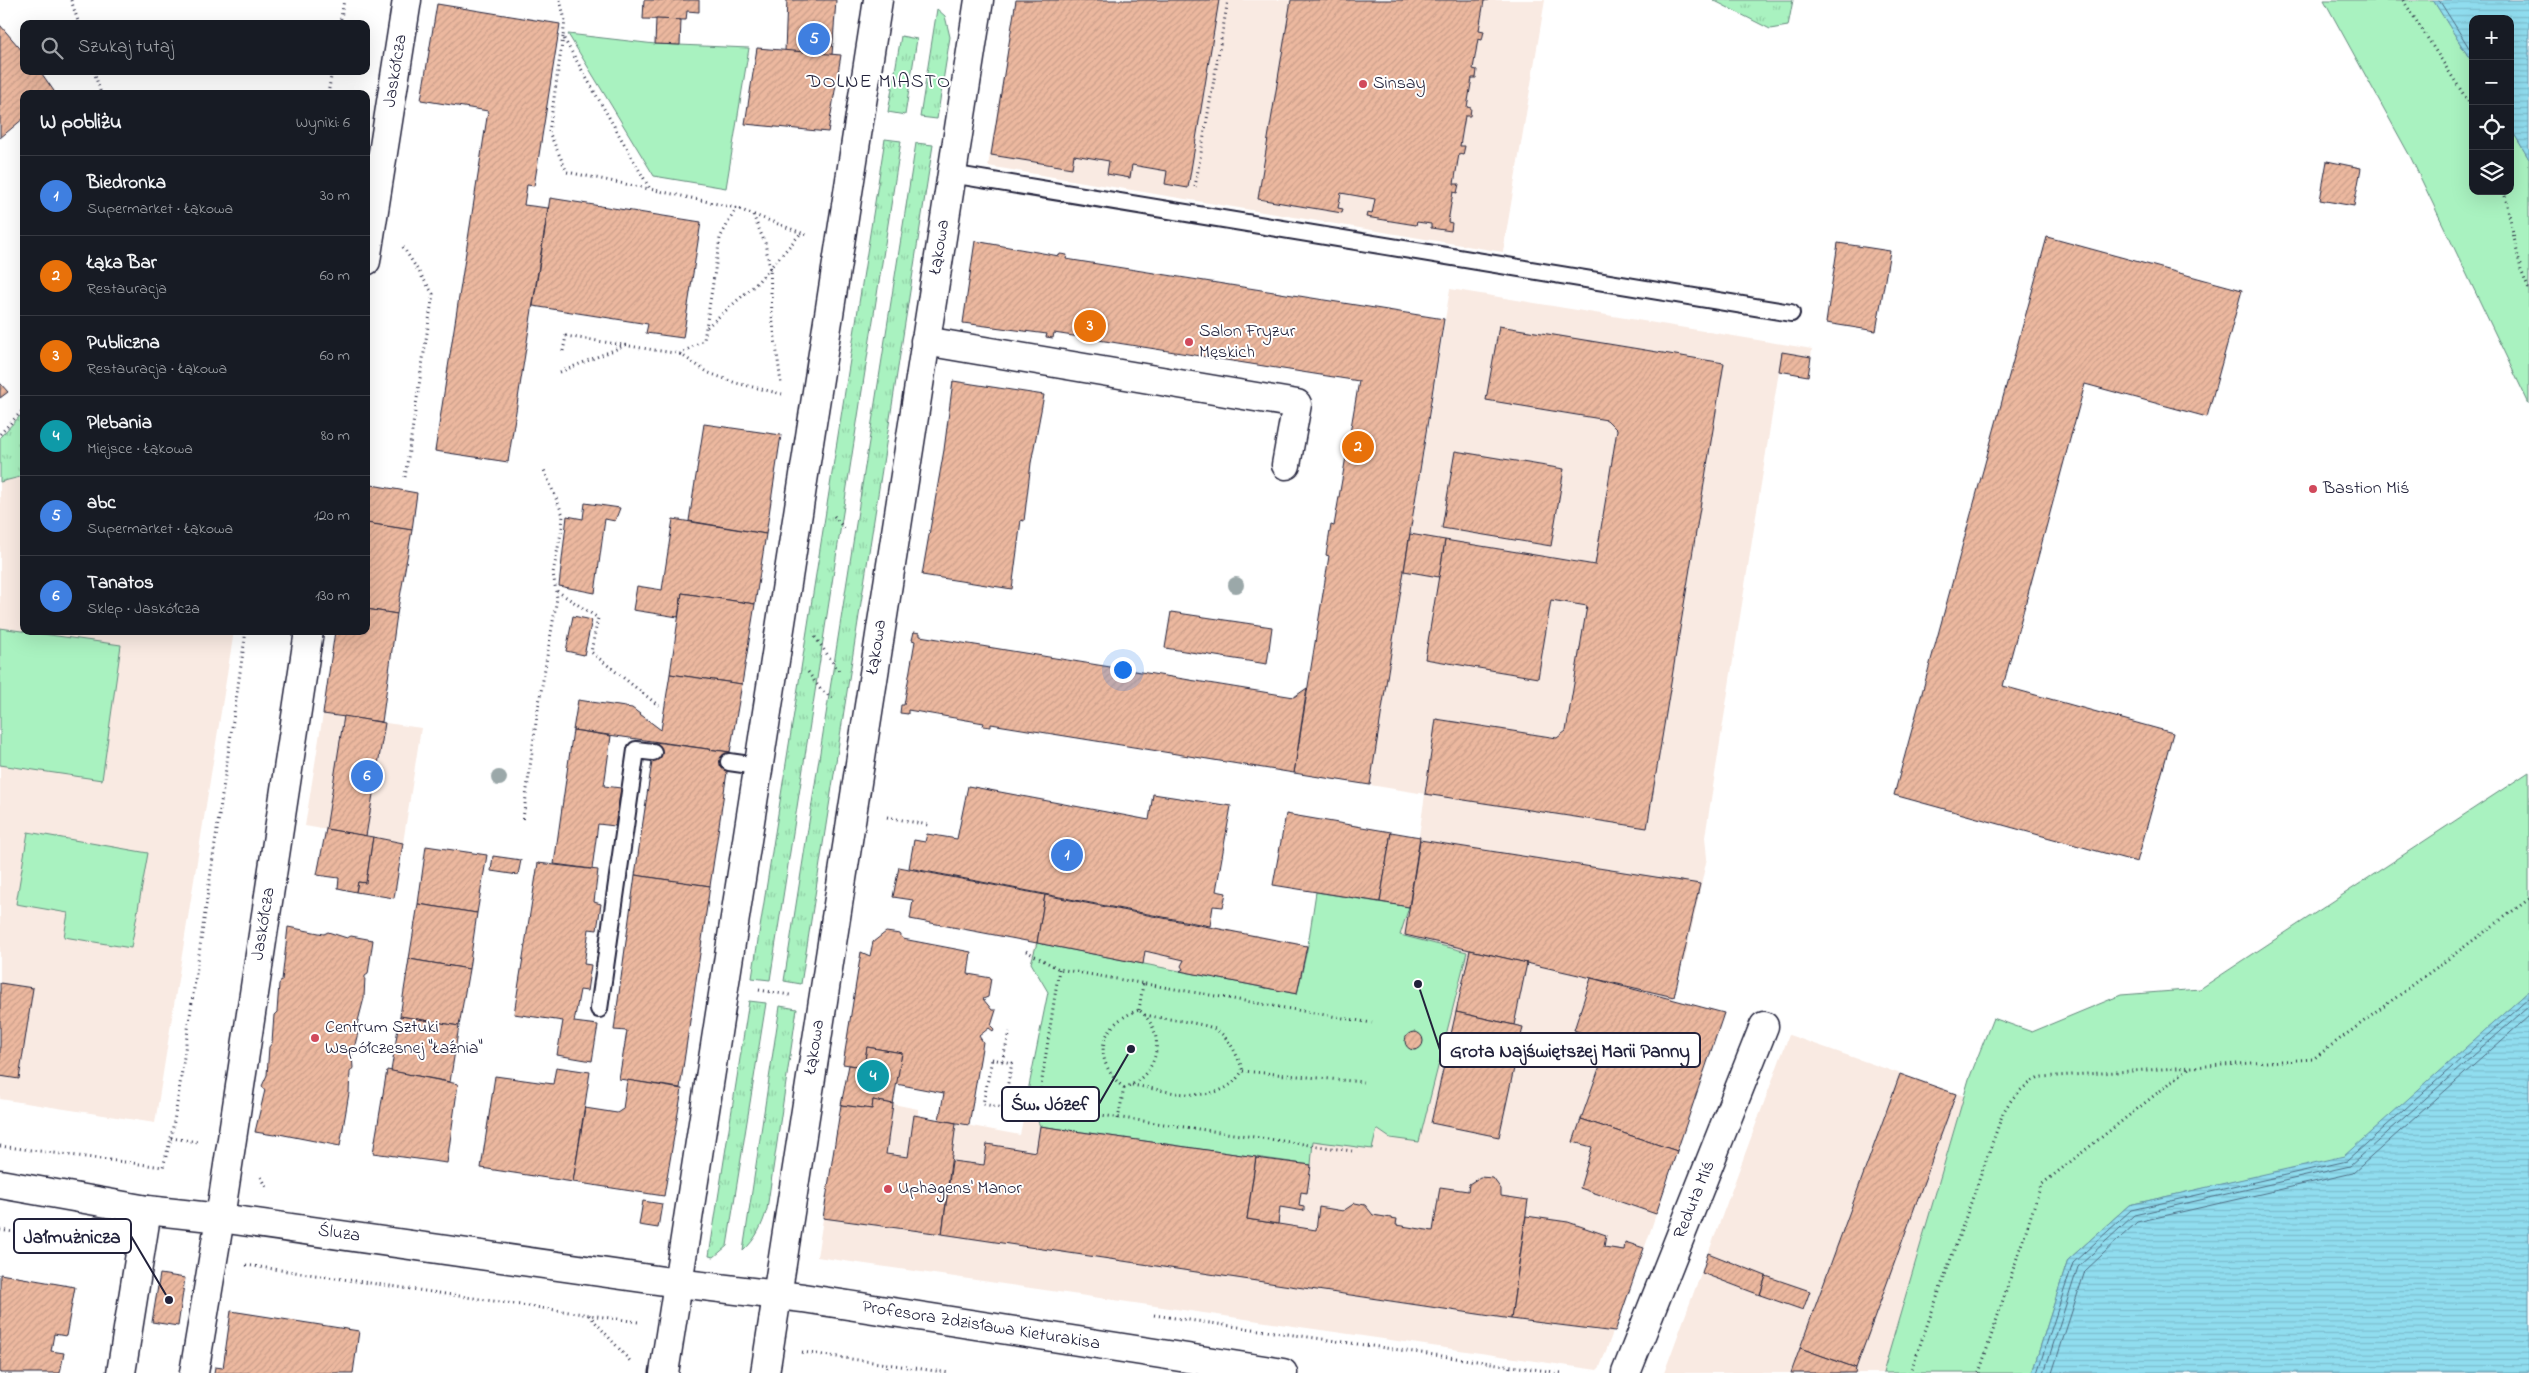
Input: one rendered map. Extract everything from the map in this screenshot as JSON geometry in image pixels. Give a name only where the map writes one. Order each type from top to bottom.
[{"type":"street","name":"Jaskółcza","points":[[370,236],[407,0]]},
{"type":"street","points":[[664,1373],[757,766],[878,0]]},
{"type":"street","name":"Łąkowa","points":[[765,1373],[979,0]]},
{"type":"street","points":[[925,341],[1297,404],[1286,464]]},
{"type":"street","name":"Jaskółcza","points":[[194,1373],[220,1218],[308,635]]},
{"type":"street","name":"Reduta Miś","points":[[1626,1373],[1764,1026]]},
{"type":"street","name":"Śluza","points":[[0,1184],[147,1210],[220,1218],[678,1283]]},
{"type":"street","points":[[121,1373],[147,1210]]},
{"type":"street","name":"Profesora Zdzisława Kieturakisa","points":[[678,1283],[776,1294],[1283,1373]]},
{"type":"lane","points":[[951,174],[1791,313]]},
{"type":"lane","points":[[599,1009],[636,750],[654,752]]},
{"type":"lane","points":[[729,762],[757,766]]},
{"type":"path","points":[[71,0],[78,20]]},
{"type":"path","points":[[341,20],[344,0]]},
{"type":"path","points":[[560,0],[565,20],[549,132],[567,172],[736,208],[810,236]]},
{"type":"path","points":[[1191,214],[1228,0]]},
{"type":"path","points":[[2403,0],[2470,105]]},
{"type":"path","points":[[563,37],[650,189]]},
{"type":"path","points":[[95,75],[100,90]]},
{"type":"path","points":[[329,90],[331,75]]},
{"type":"path","points":[[2505,195],[2522,270],[2529,290]]},
{"type":"path","points":[[680,354],[704,340],[720,238],[736,208]]},
{"type":"path","points":[[753,215],[765,243],[770,268],[772,316],[778,365],[782,384],[787,389]]},
{"type":"path","points":[[706,328],[755,285],[801,233]]},
{"type":"path","points":[[401,243],[433,294],[405,477]]},
{"type":"path","points":[[563,351],[566,336],[680,354],[709,373],[736,383],[788,396]]},
{"type":"path","points":[[560,372],[626,345]]},
{"type":"path","points":[[0,434],[20,413]]},
{"type":"path","points":[[524,819],[537,715],[557,598],[553,573],[563,515],[544,470]]},
{"type":"path","points":[[556,591],[598,618],[591,652],[659,706]]},
{"type":"path","points":[[780,624],[810,631],[827,652],[845,681],[868,705]]},
{"type":"path","points":[[0,1146],[163,1167],[171,1138],[178,1098],[245,635]]},
{"type":"path","points":[[775,658],[804,666],[821,690],[839,704],[868,705]]},
{"type":"path","points":[[885,817],[928,825]]},
{"type":"path","points":[[1910,1373],[2003,1113],[2011,1098],[2026,1085],[2042,1078],[2313,1059],[2529,899]]},
{"type":"path","points":[[1026,951],[1058,969],[1372,1023]]},
{"type":"path","points":[[1058,969],[1038,1106],[1118,1119],[1352,1151]]},
{"type":"path","points":[[1139,1010],[1144,984]]},
{"type":"path","points":[[723,985],[822,999]]},
{"type":"path","points":[[1124,1088],[1144,1078],[1152,1067],[1156,1054],[1157,1039],[1153,1026],[1139,1010]]},
{"type":"path","points":[[1124,1088],[1110,1077],[1104,1061],[1103,1044],[1110,1027],[1123,1016],[1139,1010]]},
{"type":"path","points":[[1145,1015],[1214,1028],[1227,1040],[1237,1055],[1243,1070]]},
{"type":"path","points":[[1002,1062],[1010,1032]]},
{"type":"path","points":[[992,1060],[1002,1062],[1012,1063],[1003,1108],[983,1104],[992,1060]]},
{"type":"path","points":[[1979,1373],[2041,1185],[2190,1067]]},
{"type":"path","points":[[1243,1070],[1363,1082]]},
{"type":"path","points":[[1132,1085],[1194,1094],[1212,1093],[1230,1085],[1243,1070]]},
{"type":"path","points":[[1118,1119],[1124,1088]]},
{"type":"path","points":[[0,1230],[110,1246]]},
{"type":"path","points":[[256,1266],[646,1323]]},
{"type":"path","points":[[1144,1314],[1562,1373]]},
{"type":"path","points":[[589,1315],[632,1363]]},
{"type":"path","points":[[797,1351],[950,1373]]},
{"type":"path","points":[[886,1373],[887,1364]]},
{"type":"path","points":[[1509,1373],[1510,1366]]},
{"type":"shaded area","points":[[1016,0],[1545,0],[1503,252],[988,166]]},
{"type":"shaded area","points":[[1450,289],[1812,349],[1808,376],[1779,371],[1705,837],[1707,858],[1684,963],[1682,963],[1673,999],[1591,978],[1574,1030],[1598,1039],[1593,1058],[1602,1060],[1581,1119],[1677,1151],[1647,1241],[1600,1367],[1597,1370],[817,1257],[841,1105],[871,1109],[873,1100],[918,1109],[918,1116],[1020,1135],[1048,992],[1031,963],[1045,895],[1308,945],[1316,892],[1409,906],[1425,794],[1370,785]]},
{"type":"shaded area","points":[[20,477],[20,635],[233,635],[155,1123],[0,1099],[0,482]]},
{"type":"shaded area","points":[[323,714],[421,728],[403,843],[305,826]]},
{"type":"shaded area","points":[[1789,1035],[1964,1096],[1883,1373],[1664,1373]]},
{"type":"green space","points":[[1713,0],[1793,0],[1788,26],[1770,29]]},
{"type":"green space","points":[[2324,0],[2433,0],[2469,58],[2469,195],[2514,195],[2514,134],[2529,159],[2529,404],[2411,158]]},
{"type":"green space","points":[[937,9],[945,16],[950,37],[937,119],[920,117]]},
{"type":"green space","points":[[568,34],[655,44],[749,48],[726,188],[654,176]]},
{"type":"green space","points":[[901,36],[917,39],[905,115],[888,112]]},
{"type":"green space","points":[[885,139],[901,141],[770,980],[752,978]]},
{"type":"green space","points":[[916,143],[933,145],[801,984],[784,981]]},
{"type":"green space","points":[[20,416],[20,477],[0,482],[0,437]]},
{"type":"green space","points":[[0,628],[20,631],[20,635],[50,635],[121,645],[102,780],[0,765]]},
{"type":"green space","points":[[2529,772],[2529,991],[2344,1157],[2129,1205],[2068,1260],[2032,1373],[1883,1373],[1969,1079],[1993,1018],[2032,1032],[2121,995],[2200,989]]},
{"type":"green space","points":[[28,832],[148,853],[131,948],[64,937],[68,913],[16,904]]},
{"type":"green space","points":[[1316,892],[1409,907],[1400,935],[1467,952],[1419,1142],[1390,1138],[1377,1129],[1372,1149],[1313,1141],[1311,1165],[1040,1126],[1027,1096],[1048,992],[1031,963],[1037,943],[1297,994],[1308,945]]},
{"type":"green space","points":[[749,1001],[766,1003],[727,1246],[714,1257],[709,1256]]},
{"type":"green space","points":[[780,1006],[797,1009],[767,1209],[758,1232],[743,1251]]},
{"type":"water","points":[[2433,0],[2529,0],[2529,159],[2514,134],[2514,15],[2469,15],[2469,58]]},
{"type":"water","points":[[2529,991],[2529,1373],[2032,1373],[2068,1260],[2129,1205],[2344,1156]]},
{"type":"building","points":[[644,0],[699,0],[699,12],[687,11],[686,20],[643,19]]},
{"type":"building","points":[[787,0],[836,0],[832,55],[785,51]]},
{"type":"building","points":[[1016,0],[1219,0],[1188,188],[1165,184],[1167,171],[1132,165],[1130,178],[1107,174],[1109,161],[1074,155],[1072,168],[991,155]]},
{"type":"building","points":[[1291,0],[1489,0],[1484,1],[1479,30],[1484,31],[1482,40],[1478,39],[1473,69],[1477,70],[1476,78],[1472,78],[1467,107],[1471,108],[1470,116],[1465,116],[1460,146],[1465,146],[1463,155],[1459,154],[1454,184],[1459,184],[1457,193],[1453,192],[1448,222],[1452,223],[1451,231],[1431,228],[1431,224],[1417,222],[1416,225],[1366,217],[1367,213],[1372,214],[1375,199],[1341,193],[1338,208],[1343,209],[1342,213],[1258,199]]},
{"type":"building","points":[[437,4],[560,24],[534,186],[527,185],[524,205],[548,208],[508,462],[435,451],[488,111],[421,100]]},
{"type":"building","points":[[656,19],[681,20],[680,45],[655,44]]},
{"type":"building","points":[[0,25],[20,48],[20,75],[43,75],[53,90],[20,90],[20,121],[0,138]]},
{"type":"building","points":[[757,48],[841,55],[828,132],[745,124]]},
{"type":"building","points":[[2327,161],[2361,168],[2354,206],[2320,200]]},
{"type":"building","points":[[550,198],[701,222],[683,338],[646,333],[648,324],[533,306]]},
{"type":"building","points":[[2047,237],[2242,290],[2207,417],[2085,384],[2003,686],[2173,733],[2137,862],[1894,795]]},
{"type":"building","points":[[975,241],[1059,256],[1060,254],[1067,255],[1066,259],[1444,319],[1370,785],[1294,773],[1329,556],[1326,555],[1331,525],[1334,526],[1359,381],[1054,333],[1053,338],[1046,337],[1047,334],[963,323]]},
{"type":"building","points":[[1838,243],[1890,251],[1876,331],[1826,323]]},
{"type":"building","points":[[1499,326],[1724,363],[1647,828],[1425,794],[1436,719],[1557,738],[1566,731],[1587,606],[1551,600],[1538,678],[1425,659],[1445,540],[1595,565],[1617,430],[1607,420],[1486,400]]},
{"type":"building","points":[[1782,352],[1811,357],[1808,376],[1779,371]]},
{"type":"building","points":[[953,381],[1044,395],[1031,463],[1024,521],[1021,520],[1012,589],[922,575],[944,450]]},
{"type":"building","points":[[0,383],[8,392],[0,398]]},
{"type":"building","points":[[704,424],[781,435],[766,534],[689,521]]},
{"type":"building","points":[[1455,451],[1564,469],[1551,546],[1442,528]]},
{"type":"building","points":[[370,485],[417,493],[412,530],[370,524]]},
{"type":"building","points":[[585,503],[620,508],[615,521],[605,519],[595,593],[559,586],[567,516],[583,519]]},
{"type":"building","points":[[673,519],[766,534],[755,604],[682,593],[678,617],[633,610],[637,586],[662,590]]},
{"type":"building","points":[[370,524],[412,530],[397,614],[370,610]]},
{"type":"building","points":[[1410,534],[1445,540],[1439,577],[1404,571]]},
{"type":"building","points":[[682,593],[755,604],[742,684],[670,674]]},
{"type":"building","points":[[370,610],[397,614],[382,722],[323,714],[334,635],[370,635]]},
{"type":"building","points":[[1171,612],[1272,627],[1267,664],[1165,648]]},
{"type":"building","points":[[573,616],[592,620],[584,655],[566,651]]},
{"type":"building","points":[[914,632],[920,633],[920,636],[1294,697],[1307,688],[1294,773],[991,724],[991,727],[983,726],[984,723],[908,710],[908,714],[900,713],[901,705],[904,705],[915,641],[912,640]]},
{"type":"building","points":[[670,674],[742,684],[730,752],[573,730],[578,700],[632,708],[661,730]]},
{"type":"building","points":[[344,716],[385,723],[366,836],[326,829]]},
{"type":"building","points":[[573,730],[611,736],[604,786],[621,788],[615,826],[598,824],[592,869],[554,864]]},
{"type":"building","points":[[655,742],[730,752],[710,886],[635,875]]},
{"type":"building","points":[[968,786],[1149,820],[1153,794],[1231,806],[1216,891],[1226,893],[1223,907],[1213,906],[1210,926],[909,868],[914,840],[925,842],[927,834],[957,839]]},
{"type":"building","points":[[1286,814],[1391,832],[1380,902],[1273,885]]},
{"type":"building","points":[[326,829],[373,837],[366,883],[358,882],[356,892],[338,888],[339,878],[317,875]]},
{"type":"building","points":[[1391,832],[1420,837],[1409,907],[1380,902]]},
{"type":"building","points":[[373,837],[403,843],[394,898],[356,892],[358,882],[366,883]]},
{"type":"building","points":[[1420,840],[1700,884],[1674,997],[1405,935]]},
{"type":"building","points":[[426,846],[487,855],[477,913],[418,904]]},
{"type":"building","points":[[493,856],[521,860],[518,875],[491,871]]},
{"type":"building","points":[[538,863],[598,870],[594,902],[601,904],[597,930],[589,929],[584,964],[591,965],[587,991],[580,990],[574,1022],[598,1025],[592,1061],[557,1055],[563,1021],[514,1014]]},
{"type":"building","points":[[899,867],[1045,895],[1037,943],[910,919],[913,900],[893,897]]},
{"type":"building","points":[[635,875],[710,886],[680,1088],[619,1079],[627,1031],[614,1030]]},
{"type":"building","points":[[1045,895],[1307,946],[1297,994],[1180,971],[1183,969],[1181,966],[1184,960],[1145,951],[1143,964],[1037,943]]},
{"type":"building","points":[[418,904],[477,913],[469,969],[409,959]]},
{"type":"building","name":"Centrum Sztuki Współczesnej \"Łaźnia\"","points":[[288,927],[324,934],[328,932],[347,938],[351,936],[373,940],[368,974],[365,976],[364,998],[357,1025],[359,1029],[352,1056],[353,1068],[350,1072],[349,1093],[340,1146],[279,1134],[255,1132],[265,1090],[262,1086],[267,1075],[269,1047],[272,1043],[274,1015],[277,1012],[279,984],[282,980]]},
{"type":"building","points":[[886,932],[900,934],[903,939],[971,952],[968,974],[991,978],[988,997],[983,999],[992,1010],[996,1010],[991,1026],[994,1029],[993,1031],[989,1028],[979,1036],[983,1042],[969,1125],[939,1120],[944,1093],[896,1084],[902,1053],[867,1047],[864,1067],[843,1064],[861,952],[870,956],[873,942]]},
{"type":"building","points":[[1470,950],[1527,963],[1514,1025],[1456,1012]]},
{"type":"building","points":[[409,959],[469,969],[459,1026],[400,1016]]},
{"type":"building","points":[[1591,978],[1724,1013],[1677,1151],[1581,1119],[1602,1060],[1592,1058],[1598,1039],[1574,1030]]},
{"type":"building","points":[[0,983],[33,988],[19,1079],[0,1076]]},
{"type":"building","points":[[1456,1012],[1523,1027],[1499,1137],[1431,1123]]},
{"type":"building","points":[[400,1016],[459,1026],[450,1082],[391,1071]]},
{"type":"building","points":[[1414,1032],[1420,1035],[1423,1041],[1420,1047],[1414,1050],[1408,1047],[1405,1041],[1408,1035]]},
{"type":"building","points":[[867,1047],[902,1053],[893,1104],[873,1100],[872,1109],[841,1105],[849,1065],[864,1067]]},
{"type":"building","points":[[556,1067],[590,1072],[573,1182],[481,1168],[495,1076],[553,1084]]},
{"type":"building","points":[[387,1070],[458,1084],[447,1163],[373,1153]]},
{"type":"building","points":[[1900,1074],[1956,1094],[1856,1368],[1800,1348]]},
{"type":"building","points":[[627,1080],[682,1089],[664,1196],[573,1182],[585,1108],[617,1113],[623,1109]]},
{"type":"building","name":"Uphagens' Manor","points":[[873,1100],[893,1104],[886,1154],[908,1157],[914,1115],[956,1123],[942,1234],[823,1218],[841,1105],[872,1109]]},
{"type":"building","points":[[1581,1119],[1677,1151],[1656,1214],[1580,1188],[1592,1147],[1573,1142]]},
{"type":"building","points":[[1040,1126],[1256,1157],[1247,1219],[1316,1230],[1319,1207],[1343,1211],[1355,1203],[1365,1205],[1373,1215],[1397,1219],[1396,1225],[1433,1231],[1440,1187],[1468,1191],[1469,1184],[1480,1177],[1493,1178],[1501,1189],[1501,1196],[1528,1200],[1511,1319],[942,1234],[952,1161],[984,1165],[987,1144],[1036,1152]]},
{"type":"building","points":[[1256,1158],[1311,1165],[1307,1193],[1301,1192],[1299,1206],[1304,1207],[1304,1211],[1280,1207],[1278,1224],[1247,1219]]},
{"type":"building","points":[[643,1201],[662,1204],[658,1228],[639,1225]]},
{"type":"building","points":[[1526,1216],[1568,1222],[1606,1235],[1604,1247],[1624,1250],[1625,1242],[1644,1248],[1615,1332],[1511,1319]]},
{"type":"building","points":[[1708,1253],[1766,1276],[1760,1295],[1702,1273]]},
{"type":"building","points":[[0,1274],[75,1287],[66,1336],[54,1334],[51,1351],[64,1353],[60,1373],[0,1373]]},
{"type":"building","points":[[160,1274],[185,1278],[178,1326],[152,1322]]},
{"type":"building","points":[[1766,1276],[1810,1291],[1803,1310],[1760,1295]]},
{"type":"building","points":[[231,1311],[359,1331],[353,1373],[214,1373],[215,1367],[223,1368]]},
{"type":"building","points":[[1800,1348],[1856,1368],[1855,1373],[1791,1373]]},
{"type":"place","name":"abc","points":[[814,39]]},
{"type":"place","name":"Sinsay","points":[[1363,84]]},
{"type":"place","name":"Publiczna","points":[[1090,326]]},
{"type":"place","name":"Salon Fryzur Męskich","points":[[1189,342]]},
{"type":"place","name":"Łąka Bar","points":[[1358,447]]},
{"type":"place","name":"Bastion Miś","points":[[2313,489]]},
{"type":"place","name":"Tanatos","points":[[367,776]]},
{"type":"place","name":"Biedronka","points":[[1067,855]]},
{"type":"place","name":"Grota Najświętszej Marii Panny","points":[[1418,984]]},
{"type":"place","name":"Centrum Sztuki Współczesnej \"Łaźnia\"","points":[[315,1038]]},
{"type":"place","name":"Św. Józef","points":[[1131,1049]]},
{"type":"place","name":"Plebania","points":[[873,1076]]},
{"type":"place","name":"Uphagens' Manor","points":[[888,1189]]},
{"type":"place","name":"Jałmużnicza","points":[[169,1300]]},
{"type":"district","name":"DOLNE MIASTO","points":[[879,82]]}]
